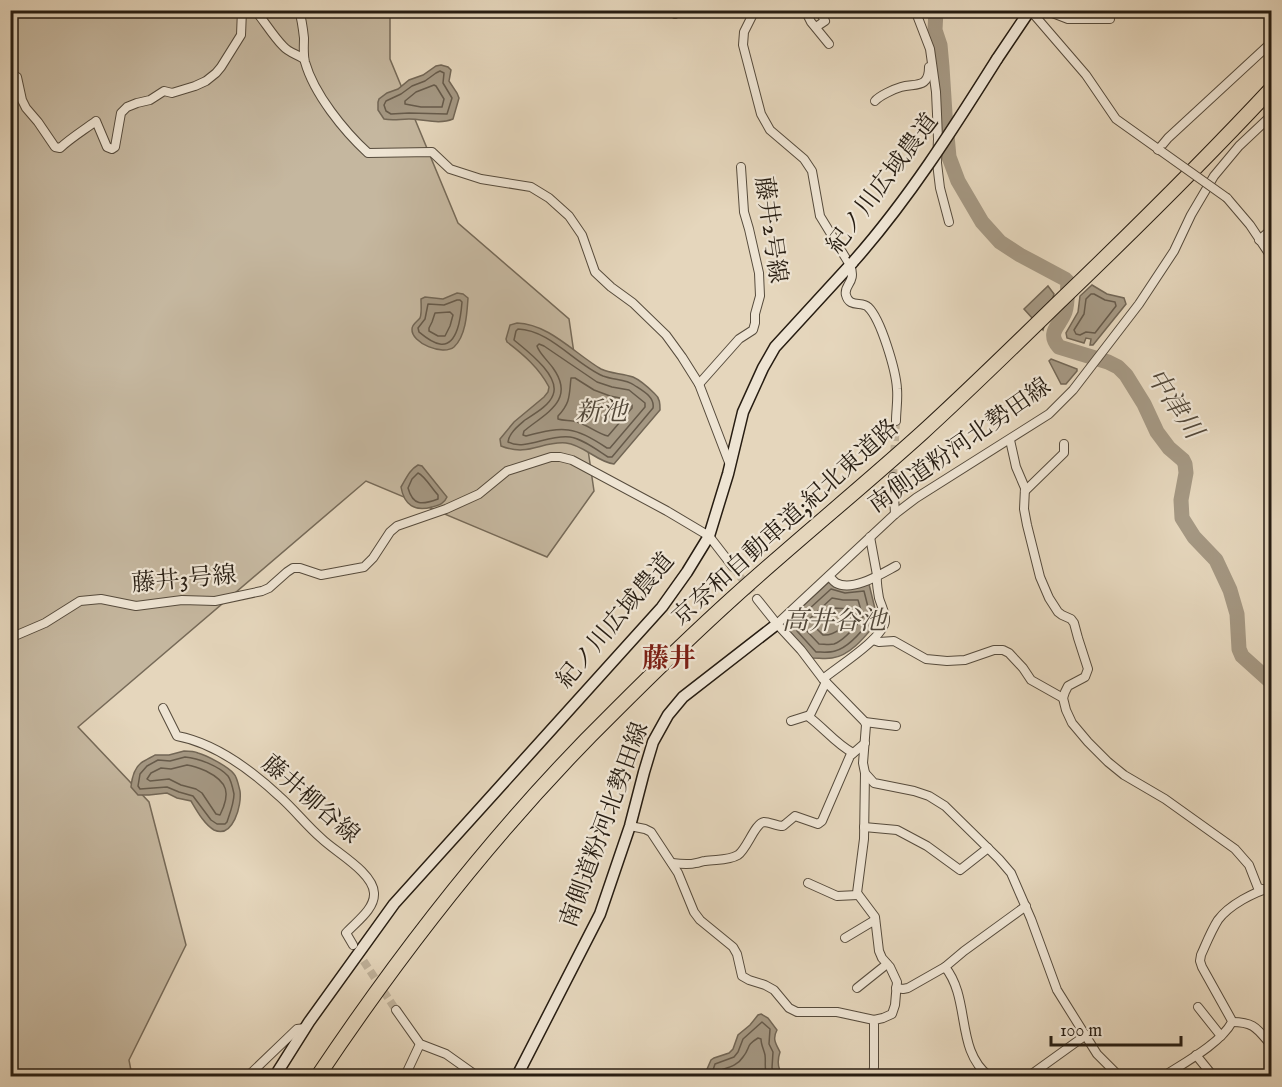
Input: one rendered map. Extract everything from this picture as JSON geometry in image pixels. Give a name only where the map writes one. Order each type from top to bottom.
[{"type":"highway","name":"京奈和自動車道;紀北東道路","points":[[318,1077],[360,1014],[448,897],[555,773],[612,714],[734,597],[863,485],[998,362],[1180,183],[1272,88]]},
{"type":"street","points":[[10,73],[17,77],[26,108],[55,147],[60,148],[96,121],[108,147],[112,149],[116,147],[121,113],[127,107],[150,100],[164,92],[172,93],[207,81],[221,67],[241,35],[242,10]]},
{"type":"street","points":[[255,10],[282,46],[304,59]]},
{"type":"street","points":[[300,10],[304,59],[311,79],[333,114],[356,142],[369,153],[432,152],[453,170],[481,179],[531,187],[549,198],[569,216],[582,235],[595,272],[666,334],[699,384],[730,465]]},
{"type":"street","points":[[755,10],[744,32],[743,45],[761,114],[770,130],[804,159],[812,171],[820,216],[851,263],[853,278],[846,291],[846,296],[854,304],[865,304],[873,313],[888,349],[897,389],[896,421]]},
{"type":"street","points":[[805,10],[829,44]]},
{"type":"street","points":[[816,27],[825,21],[819,10]]},
{"type":"street","points":[[915,10],[929,46],[936,92],[938,139],[936,163],[948,222]]},
{"type":"street","points":[[1030,11],[1050,12],[1075,20],[1110,19]]},
{"type":"street","points":[[1030,11],[1086,75],[1116,119],[1227,198],[1241,213],[1272,258]]},
{"type":"street","name":"紀ノ川広域農道","points":[[275,1077],[305,1028],[394,904],[662,607],[687,572],[709,536],[743,412],[775,348],[880,231],[902,203],[1030,11]]},
{"type":"street","points":[[1159,150],[1168,138],[1272,42]]},
{"type":"street","points":[[874,101],[879,96],[925,81],[929,72],[929,46]]},
{"type":"street","name":"南側道粉河北勢田線","points":[[517,1077],[600,914],[630,826],[653,742],[668,715],[683,697],[777,624],[895,514],[916,498],[1049,414],[1073,390],[1139,304],[1174,251],[1191,215],[1214,176],[1239,146],[1272,115]]},
{"type":"street","name":"藤井2号線","points":[[699,384],[739,339],[753,330],[760,296],[759,273],[744,212],[741,167]]},
{"type":"street","points":[[1259,240],[1272,229]]},
{"type":"street","points":[[671,333],[673,344]]},
{"type":"street","points":[[1010,440],[1016,467],[1025,491],[1026,525],[1044,590],[1058,612],[1074,623],[1088,669],[1085,677],[1068,686],[1063,698],[1072,723],[1088,742],[1124,775],[1165,799],[1230,845],[1249,865],[1258,888],[1262,890]]},
{"type":"street","points":[[1025,491],[1064,453],[1064,444]]},
{"type":"street","name":"藤井3号線","points":[[10,638],[45,623],[80,601],[100,599],[136,606],[182,600],[215,601],[262,591],[293,568],[321,575],[364,567],[397,526],[446,509],[479,494],[507,471],[551,457],[572,460],[709,536]]},
{"type":"street","points":[[893,477],[895,514]]},
{"type":"street","points":[[709,536],[733,567]]},
{"type":"street","points":[[853,753],[842,747],[821,725],[809,717],[824,681],[873,640],[886,620],[879,597],[870,537]]},
{"type":"street","points":[[829,576],[836,583],[848,585],[865,582],[896,566]]},
{"type":"street","points":[[630,826],[651,832],[678,873],[694,912],[700,920],[733,947],[742,976],[774,990],[789,1008],[797,1012],[837,1012],[874,1020],[892,1014],[897,982],[879,951],[875,917],[857,893],[862,864],[865,774],[862,763],[867,726],[824,681],[801,650],[757,599]]},
{"type":"street","points":[[873,640],[894,641],[926,659],[947,661],[965,660],[994,650],[1003,650],[1023,668],[1031,680],[1063,698]]},
{"type":"street","name":"藤井柳谷線","points":[[163,708],[177,736],[199,742],[248,770],[280,797],[321,839],[364,874],[374,891],[373,903],[346,933],[353,945]]},
{"type":"street","points":[[791,721],[810,715]]},
{"type":"street","points":[[865,722],[896,726]]},
{"type":"street","points":[[756,817],[775,826],[783,826],[795,816],[819,826],[850,756],[865,743]]},
{"type":"street","points":[[865,774],[874,783],[914,791],[929,796],[945,806],[1011,873],[1026,906],[1057,990],[1097,1054],[1119,1077]]},
{"type":"street","points":[[672,864],[724,860],[738,855],[760,823],[766,822]]},
{"type":"street","points":[[864,827],[897,830],[927,846],[960,870],[988,848]]},
{"type":"street","points":[[808,883],[837,896],[858,895]]},
{"type":"street","points":[[1232,1022],[1202,967],[1201,955],[1222,916],[1250,896],[1272,887]]},
{"type":"street","points":[[897,988],[908,988],[945,967],[1026,906]]},
{"type":"street","points":[[845,938],[875,920]]},
{"type":"street","points":[[857,988],[887,964]]},
{"type":"street","points":[[945,967],[951,975],[962,1006],[963,1023],[973,1057],[989,1077]]},
{"type":"street","points":[[1198,1007],[1221,1036]]},
{"type":"street","points":[[396,1010],[420,1044],[446,1054],[477,1077]]},
{"type":"street","points":[[873,1077],[874,1020]]},
{"type":"street","points":[[1164,1077],[1221,1036],[1232,1022]]},
{"type":"street","points":[[1232,1022],[1253,1025],[1272,1046]]},
{"type":"street","points":[[248,1077],[297,1029],[305,1028]]},
{"type":"street","points":[[1029,1077],[1086,1035]]},
{"type":"street","points":[[405,1077],[420,1044]]},
{"type":"street","points":[[1196,1055],[1214,1077]]},
{"type":"shaded area","points":[[10,11],[390,11],[390,59],[458,223],[569,319],[594,491],[547,557],[366,481],[78,727],[149,802],[186,945],[129,1060],[132,1076],[11,1076]]},
{"type":"water","points":[[441,65],[451,70],[449,81],[459,98],[453,119],[437,122],[384,119],[378,110],[379,99],[409,80]]},
{"type":"water","points":[[10,74],[17,86],[15,100],[17,114],[14,116],[11,116]]},
{"type":"water","points":[[1092,285],[1107,294],[1124,298],[1126,304],[1093,345],[1090,345],[1091,339],[1086,338],[1084,343],[1067,338],[1066,333],[1078,312],[1080,296]]},
{"type":"water","points":[[1048,286],[1054,294],[1043,330],[1024,309]]},
{"type":"water","points":[[457,293],[468,298],[461,337],[454,347],[449,349],[428,347],[417,339],[412,329],[421,316],[421,299],[425,297],[443,299]]},
{"type":"water","name":"新池","points":[[517,323],[540,328],[551,334],[601,369],[636,378],[658,397],[660,410],[614,464],[573,444],[557,443],[519,450],[501,446],[500,439],[514,422],[544,397],[549,387],[531,362],[507,342],[510,325]]},
{"type":"water","points":[[1051,359],[1077,369],[1066,384],[1061,384],[1049,361]]},
{"type":"water","points":[[418,465],[422,466],[447,497],[441,504],[416,508],[408,503],[402,493],[401,487],[410,472]]},
{"type":"water","name":"高井谷池","points":[[829,582],[869,584],[878,621],[858,644],[846,653],[832,658],[812,658],[789,631],[792,624],[790,618]]},
{"type":"water","points":[[184,751],[206,756],[235,775],[240,791],[238,812],[226,830],[214,830],[210,827],[191,801],[167,793],[138,795],[131,787],[135,771],[140,764],[155,755],[169,755]]},
{"type":"water","points":[[761,1014],[768,1018],[777,1030],[775,1039],[780,1052],[778,1065],[784,1076],[704,1076],[711,1060],[729,1053],[738,1035]]},
{"type":"waterway","name":"中津川","points":[[936,10],[935,30],[940,45],[949,157],[958,181],[982,222],[1000,242],[1068,282],[1065,312],[1054,333],[1055,342],[1059,347],[1118,367],[1126,375],[1144,404],[1157,432],[1169,448],[1183,460],[1186,473],[1181,500],[1182,518],[1194,537],[1216,560],[1230,590],[1237,614],[1239,649],[1242,656],[1272,683]]},
{"type":"tunnel","points":[[893,477],[896,421]]},
{"type":"tunnel","points":[[733,567],[757,599]]},
{"type":"tunnel","points":[[357,951],[396,1010]]},
{"type":"district","name":"藤井","points":[[669,660]]}]
